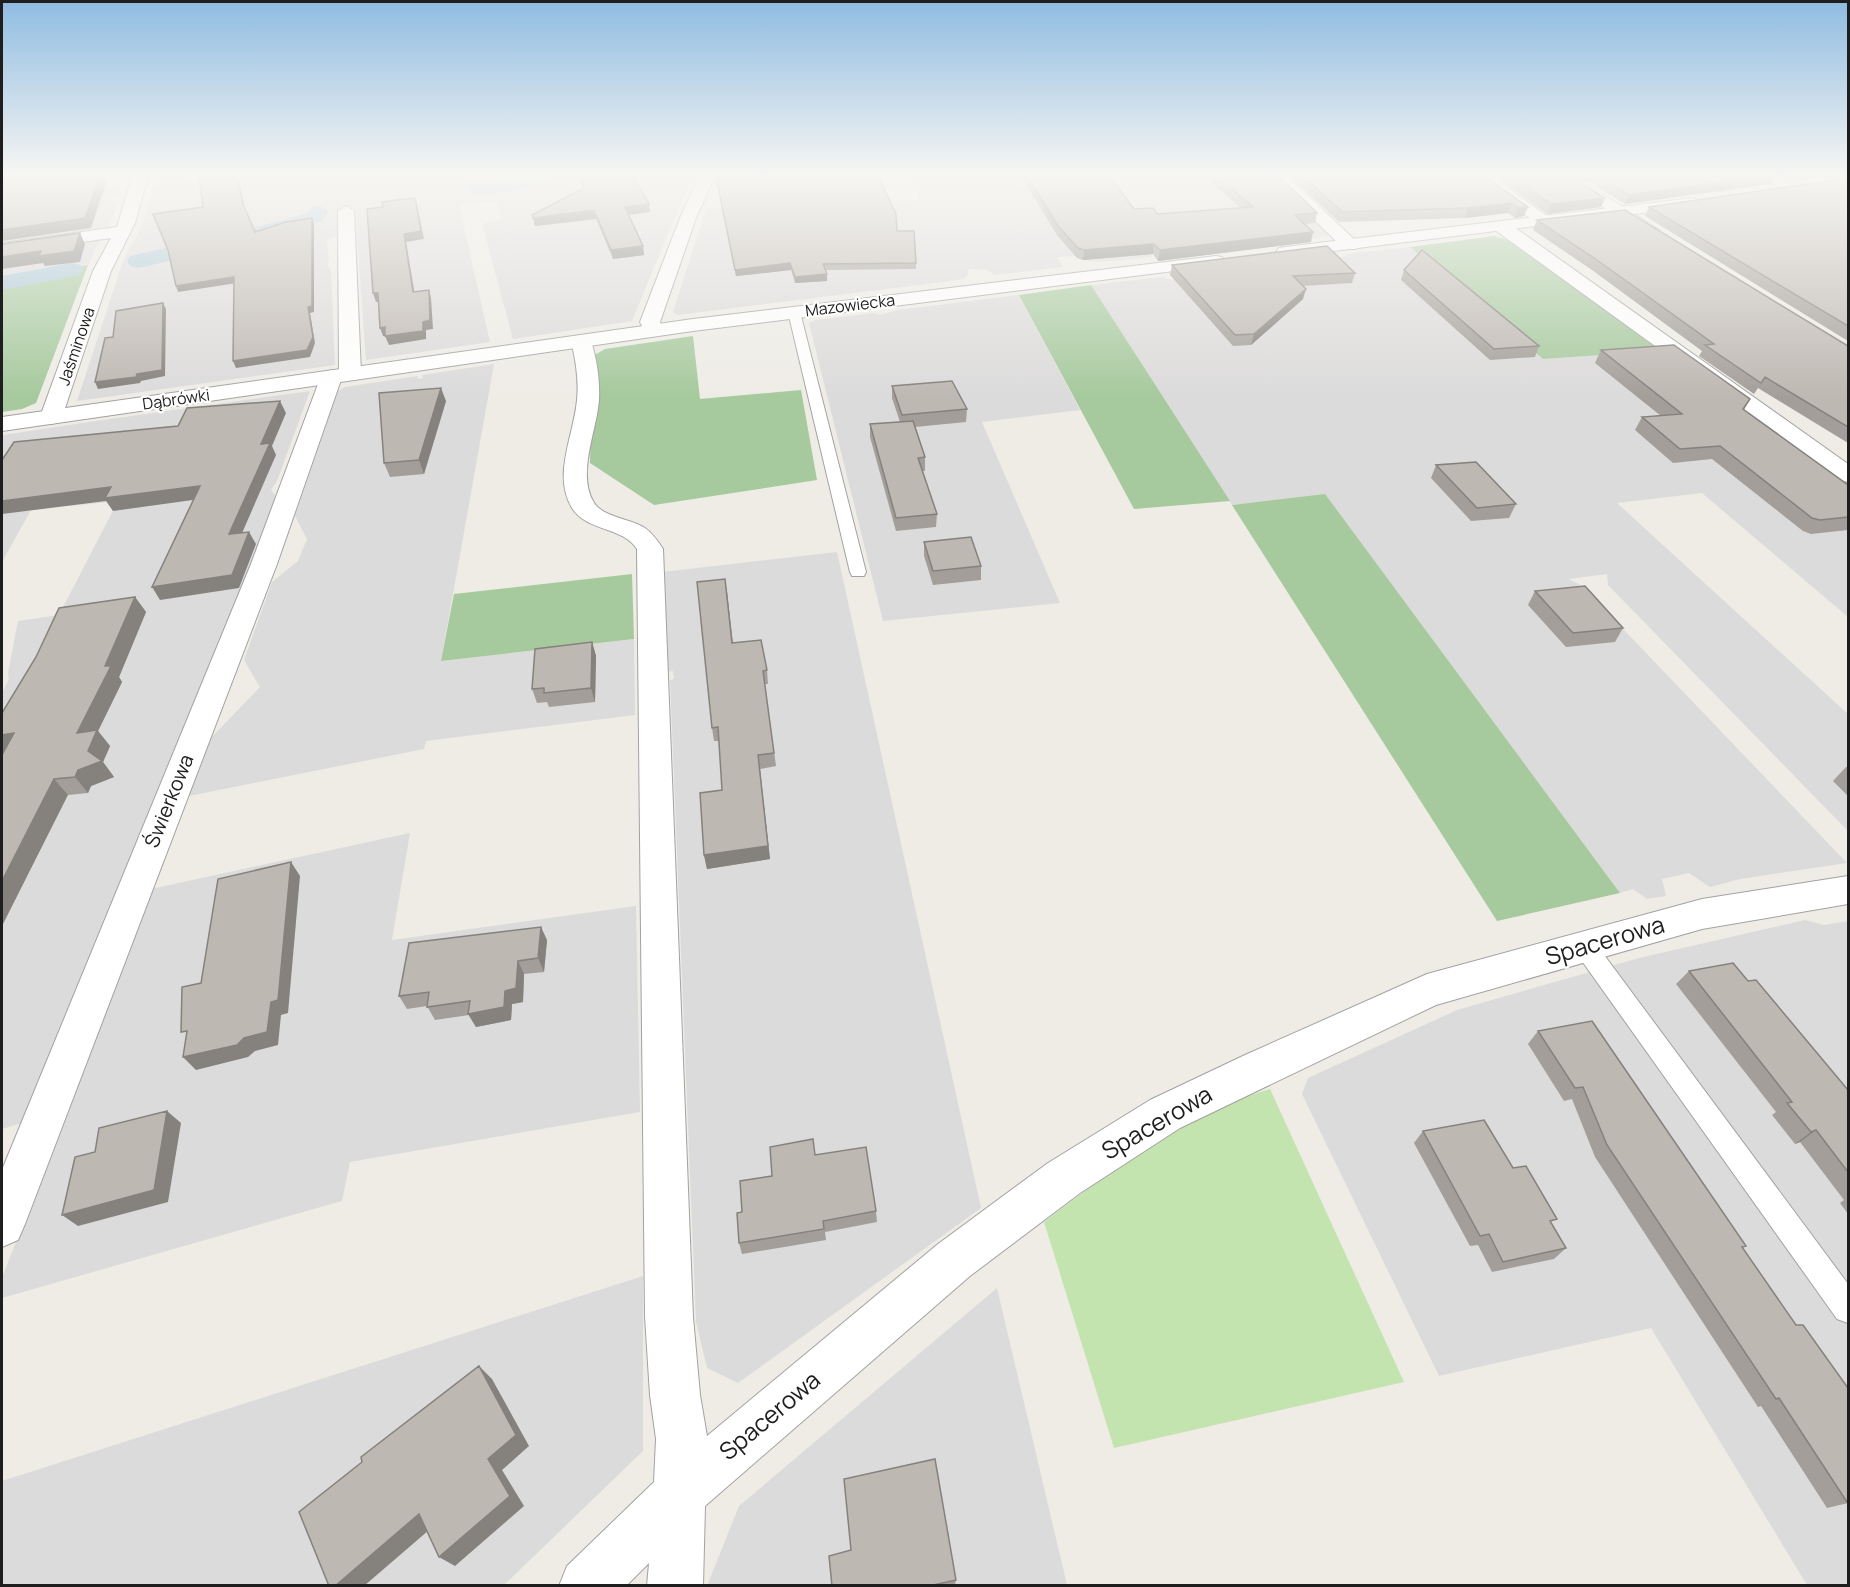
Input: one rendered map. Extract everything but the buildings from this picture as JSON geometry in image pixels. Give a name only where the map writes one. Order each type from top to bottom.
[{"type":"street","name":"Jaśminowa","points":[[51,417],[102,271],[113,250]]},
{"type":"street","points":[[341,375],[345,250]]},
{"type":"street","points":[[663,329],[650,322],[676,250]]},
{"type":"street","points":[[1270,254],[1302,250]]},
{"type":"street","points":[[1535,250],[1848,475]]},
{"type":"street","name":"Mazowiecka","points":[[663,329],[1236,258]]},
{"type":"street","name":"Dąbrówki","points":[[2,424],[663,329]]},
{"type":"street","points":[[581,341],[590,381],[586,417],[576,463],[575,478],[580,501],[586,511],[637,532],[645,539],[650,549],[669,1305],[675,1395],[682,1439],[675,1586]]},
{"type":"street","name":"Świerkowa","points":[[2,1224],[341,375]]},
{"type":"street","name":"Spacerowa","points":[[587,1586],[680,1493],[954,1260],[1064,1178],[1165,1114],[1427,991],[1702,914],[1848,890]]},
{"type":"lane","points":[[794,312],[858,572]]},
{"type":"lane","points":[[1585,947],[1848,1308]]},
{"type":"shaded area","points":[[22,250],[95,250],[88,265],[2,280],[2,253]]},
{"type":"shaded area","points":[[129,250],[328,250],[327,265],[331,270],[335,365],[77,401],[123,261]]},
{"type":"shaded area","points":[[358,250],[469,250],[490,342],[366,360]]},
{"type":"shaded area","points":[[489,250],[661,250],[632,321],[513,339]]},
{"type":"shaded area","points":[[693,250],[1184,250],[1151,254],[1153,257],[1092,262],[1075,256],[1057,257],[1063,267],[995,275],[987,270],[969,269],[968,275],[963,279],[678,315],[673,312]]},
{"type":"shaded area","points":[[1382,250],[1414,250],[1543,359],[1660,351],[1848,485],[1848,617],[1702,493],[1617,503],[1848,714],[1848,831],[1608,585],[1607,574],[1569,579],[1582,586],[1847,863],[1740,879],[1710,887],[1689,873],[1662,879],[1666,896],[1647,899],[1633,889],[1620,893],[1325,495],[1232,505],[1091,285],[1163,277],[1171,280],[1347,256],[1345,254]]},
{"type":"shaded area","points":[[1019,295],[1080,410],[982,422],[1060,603],[883,621],[809,323],[815,320],[874,313],[880,315],[898,310]]},
{"type":"shaded area","points":[[494,364],[441,661],[634,639],[635,715],[426,741],[424,749],[189,796],[204,745],[260,687],[244,660],[272,582],[298,561],[307,539],[295,516],[338,391],[345,387],[417,376],[418,379],[423,378],[422,375]]},
{"type":"shaded area","points":[[310,391],[277,481],[271,490],[278,499],[25,1122],[2,1129],[2,693],[9,679],[8,673],[18,621],[59,615],[118,501],[31,510],[2,562],[3,435]]},
{"type":"shaded area","points":[[837,552],[981,1208],[738,1383],[707,1368],[696,1322],[670,680],[674,679],[673,671],[667,672],[662,572]]},
{"type":"shaded area","points":[[410,833],[392,940],[636,906],[640,1112],[350,1162],[342,1201],[2,1298],[2,1278],[151,889]]},
{"type":"shaded area","points":[[1805,920],[1824,925],[1848,921],[1848,1585],[1807,1585],[1651,1328],[1439,1376],[1302,1094],[1308,1078],[1457,1010],[1639,958]]},
{"type":"shaded area","points":[[643,1276],[643,1451],[504,1585],[2,1585],[2,1481]]},
{"type":"shaded area","points":[[997,1288],[1067,1585],[707,1586],[739,1506]]},
{"type":"green space","points":[[1414,250],[1526,250],[1660,351],[1543,359]]},
{"type":"green space","points":[[88,265],[36,403],[22,409],[2,412],[2,280]]},
{"type":"green space","points":[[1091,285],[1230,501],[1134,509],[1019,295]]},
{"type":"green space","points":[[693,336],[700,399],[801,390],[817,480],[654,505],[590,463],[593,356],[605,349]]},
{"type":"green space","points":[[1325,494],[1620,893],[1497,921],[1232,505]]},
{"type":"green space","points":[[632,574],[634,639],[441,661],[454,594]]},
{"type":"green space","points":[[1270,1089],[1404,1382],[1114,1448],[1044,1222],[1136,1152],[1217,1106]]},
{"type":"waterway","points":[[138,261],[187,250]]},
{"type":"waterway","points":[[2,283],[72,270]]}]
